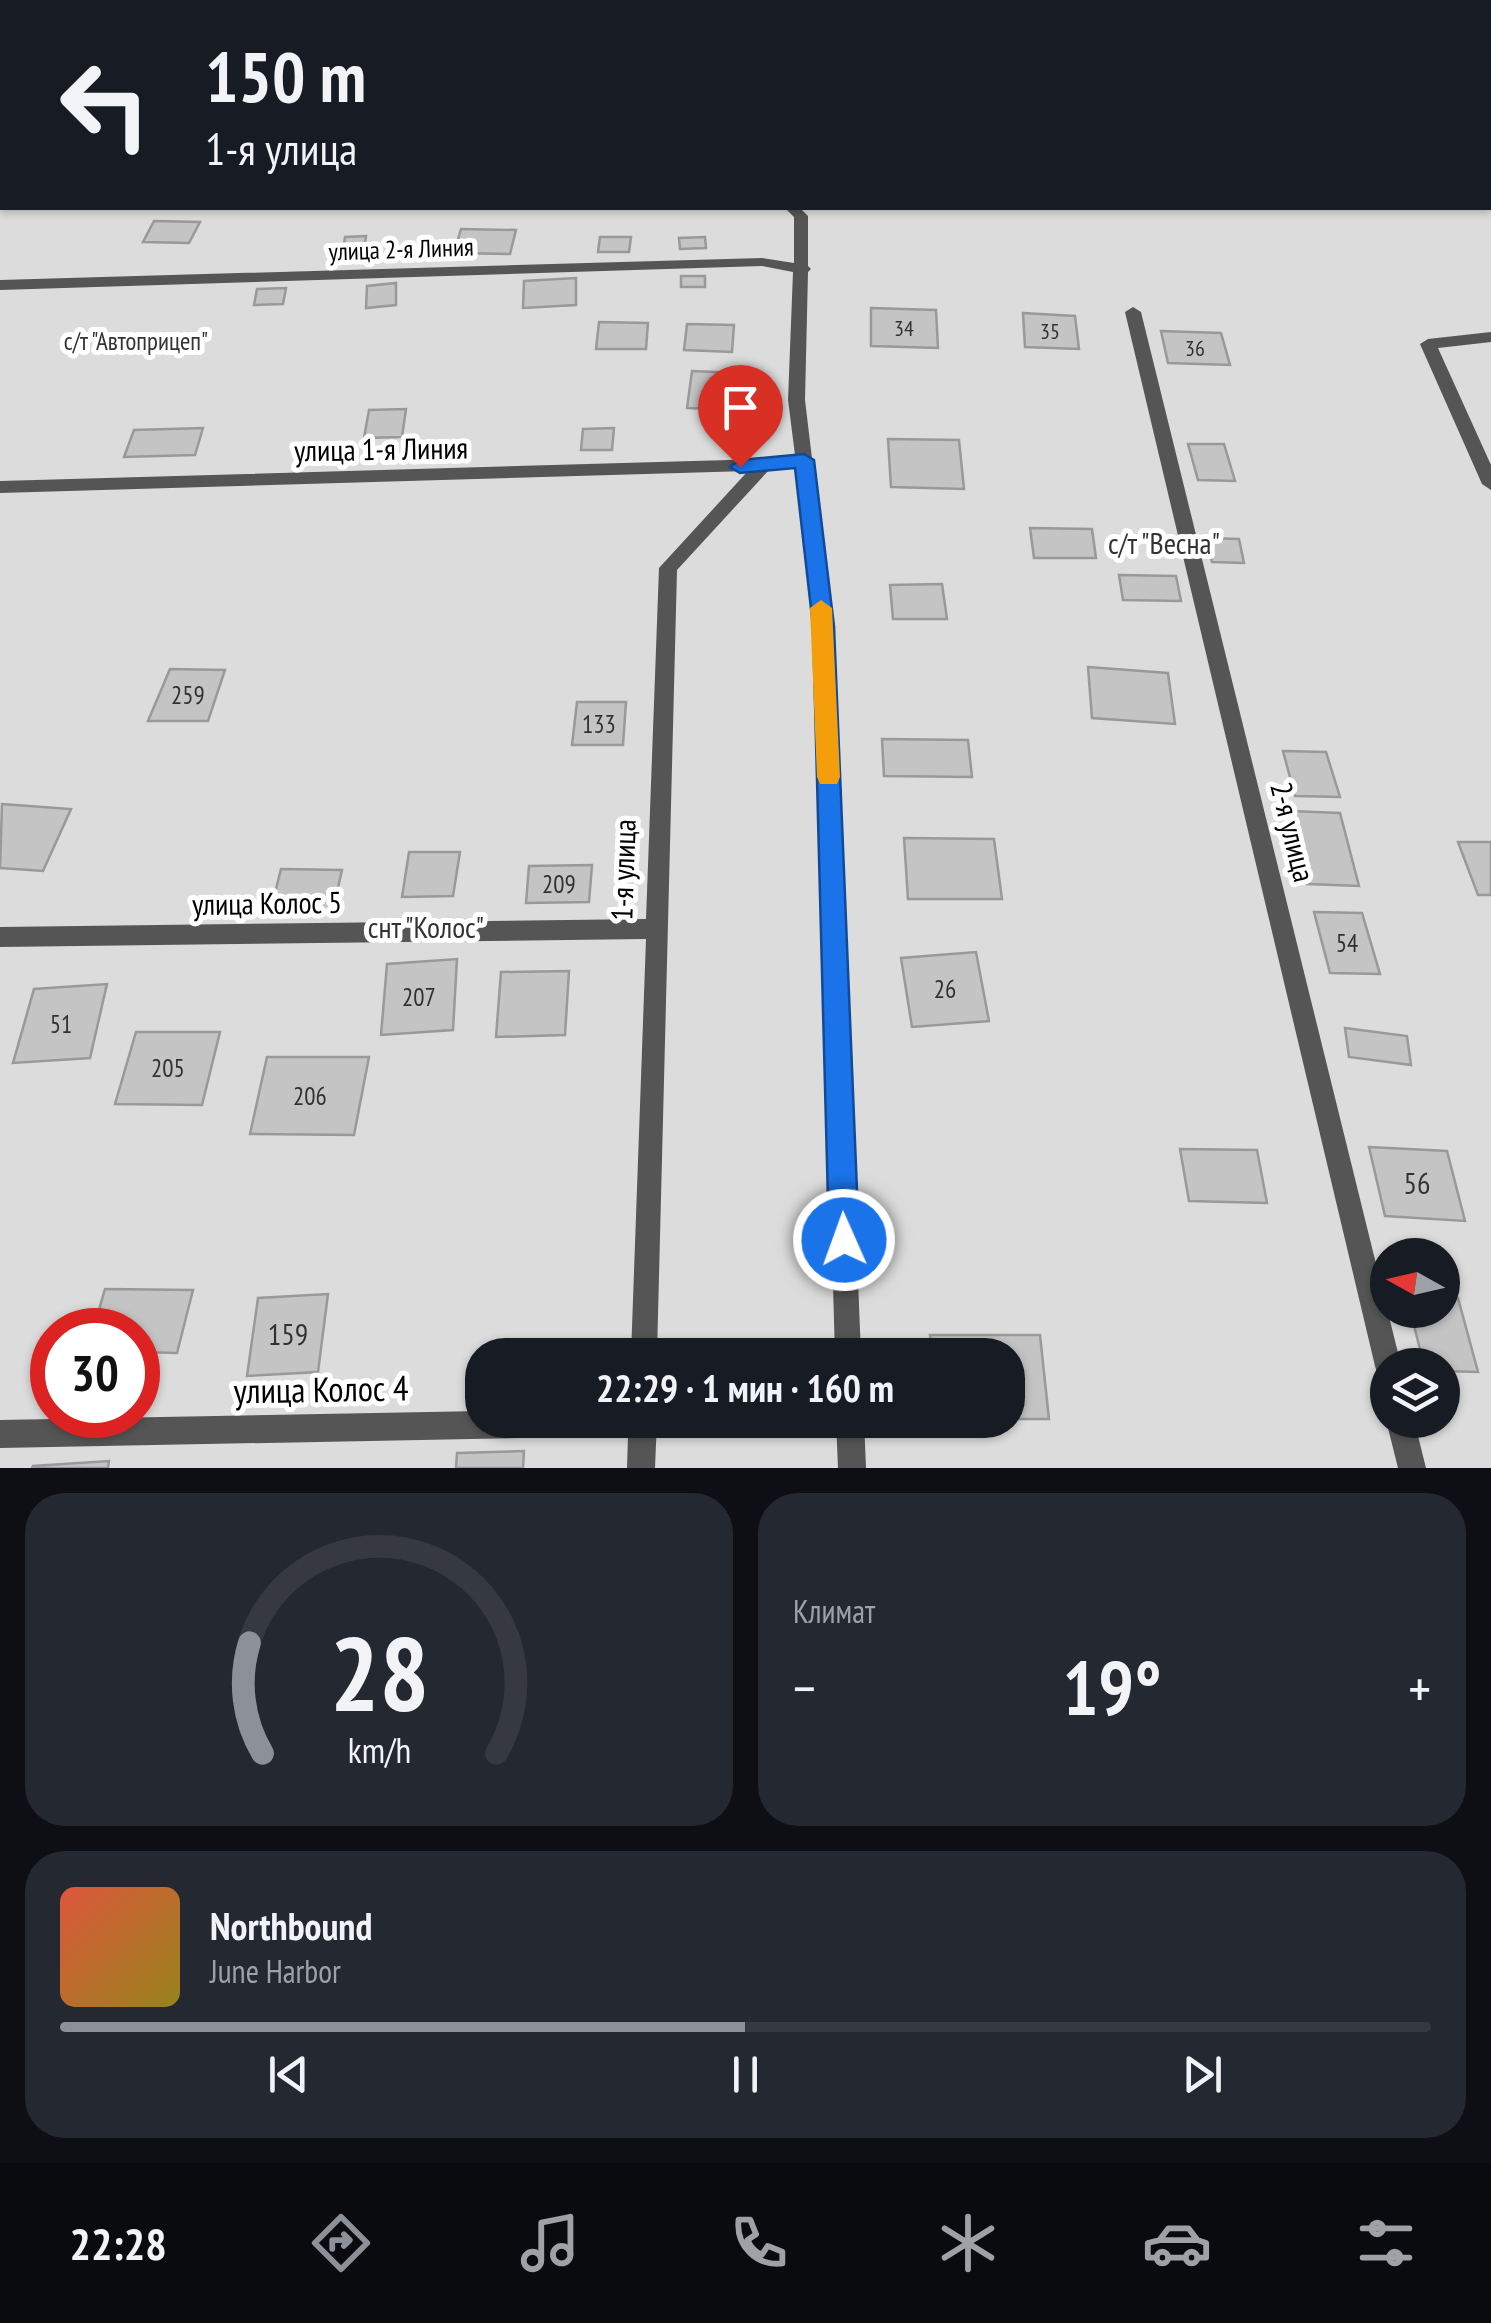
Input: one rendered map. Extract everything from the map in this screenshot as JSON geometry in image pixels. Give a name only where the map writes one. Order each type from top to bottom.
[{"type":"street","points":[[794,210],[801,216],[804,269],[795,420],[804,460],[823,626],[847,1338]]},
{"type":"street","name":"улица 2-я Линия","points":[[0,284],[744,263],[804,269]]},
{"type":"street","name":"2-я улица","points":[[1133,312],[1384,1348]]},
{"type":"street","points":[[1491,336],[1428,344],[1491,484]]},
{"type":"street","points":[[764,465],[804,460]]},
{"type":"street","name":"улица 1-я Линия","points":[[0,487],[764,465]]},
{"type":"street","name":"1-я улица","points":[[644,1338],[668,568],[764,465]]},
{"type":"street","name":"улица Колос 5","points":[[0,937],[655,929]]},
{"type":"street","name":"улица Колос 4","points":[[0,1434],[465,1425]]},
{"type":"street","points":[[641,1468],[642,1438]]},
{"type":"street","points":[[851,1438],[852,1468]]},
{"type":"street","points":[[1404,1438],[1412,1468]]},
{"type":"green space","points":[[0,210],[1491,210],[1491,1468],[0,1468]]},
{"type":"building","points":[[154,221],[200,222],[189,243],[143,242]]},
{"type":"building","points":[[461,229],[516,230],[510,254],[454,253]]},
{"type":"building","points":[[366,236],[363,258],[342,259],[345,237]]},
{"type":"building","points":[[600,237],[631,237],[629,252],[598,252]]},
{"type":"building","points":[[705,237],[706,248],[680,249],[679,238]]},
{"type":"building","points":[[681,276],[705,276],[705,287],[681,287]]},
{"type":"building","points":[[576,278],[576,305],[523,308],[524,281]]},
{"type":"building","points":[[396,283],[396,305],[366,308],[367,286]]},
{"type":"building","points":[[286,288],[283,304],[254,305],[257,289]]},
{"type":"building","points":[[871,308],[936,310],[938,348],[871,346]]},
{"type":"building","points":[[1023,313],[1075,316],[1079,349],[1025,347]]},
{"type":"building","points":[[599,322],[648,323],[646,349],[596,349]]},
{"type":"building","points":[[687,324],[734,325],[732,352],[684,350]]},
{"type":"building","points":[[1161,331],[1221,333],[1230,365],[1168,363]]},
{"type":"building","points":[[692,371],[738,373],[735,410],[687,408]]},
{"type":"building","points":[[406,409],[402,437],[364,438],[369,410]]},
{"type":"building","points":[[203,428],[195,455],[124,457],[134,430]]},
{"type":"building","points":[[614,428],[612,450],[581,450],[583,429]]},
{"type":"building","points":[[888,439],[959,440],[964,489],[891,487]]},
{"type":"building","points":[[1188,444],[1224,444],[1235,481],[1198,480]]},
{"type":"building","points":[[1030,528],[1092,529],[1096,558],[1034,558]]},
{"type":"building","points":[[1207,538],[1239,539],[1244,563],[1212,562]]},
{"type":"building","points":[[1119,575],[1176,576],[1181,601],[1123,600]]},
{"type":"building","points":[[942,584],[947,619],[893,619],[890,585]]},
{"type":"building","points":[[1088,667],[1168,673],[1175,724],[1092,718]]},
{"type":"building","points":[[170,669],[225,670],[208,721],[148,721]]},
{"type":"building","points":[[577,702],[626,702],[623,745],[572,745]]},
{"type":"building","points":[[882,739],[968,740],[972,777],[884,776]]},
{"type":"building","points":[[1283,751],[1326,752],[1340,797],[1295,796]]},
{"type":"building","points":[[2,804],[71,809],[43,871],[0,868]]},
{"type":"building","points":[[1290,811],[1340,813],[1359,886],[1307,884]]},
{"type":"building","points":[[904,838],[994,839],[1002,899],[908,899]]},
{"type":"building","points":[[1458,842],[1491,842],[1491,895],[1478,895]]},
{"type":"building","points":[[409,852],[460,852],[453,896],[402,897]]},
{"type":"building","points":[[592,865],[589,902],[526,903],[529,866]]},
{"type":"building","points":[[281,869],[342,870],[332,914],[270,913]]},
{"type":"building","points":[[1314,912],[1362,913],[1380,974],[1330,973]]},
{"type":"building","points":[[976,952],[989,1021],[912,1027],[901,958]]},
{"type":"building","points":[[457,959],[453,1030],[381,1035],[387,964]]},
{"type":"building","points":[[569,971],[565,1035],[496,1037],[501,972]]},
{"type":"building","points":[[107,984],[90,1058],[13,1063],[34,989]]},
{"type":"building","points":[[1345,1028],[1407,1036],[1411,1065],[1349,1057]]},
{"type":"building","points":[[136,1032],[220,1032],[202,1105],[115,1104]]},
{"type":"building","points":[[267,1057],[369,1057],[354,1135],[250,1134]]},
{"type":"building","points":[[1369,1147],[1447,1151],[1465,1221],[1385,1216]]},
{"type":"building","points":[[1180,1149],[1257,1150],[1267,1203],[1189,1201]]},
{"type":"building","points":[[105,1289],[193,1290],[177,1353],[160,1353],[160,1308],[99,1308]]},
{"type":"building","points":[[328,1294],[318,1372],[247,1376],[258,1298]]},
{"type":"building","points":[[1460,1305],[1478,1372],[1460,1372],[1460,1348],[1420,1348],[1415,1328],[1460,1328]]},
{"type":"building","points":[[930,1335],[1040,1335],[1049,1419],[1025,1419],[1025,1338]]},
{"type":"building","points":[[524,1451],[523,1468],[456,1468],[457,1453]]},
{"type":"building","points":[[109,1461],[108,1468],[32,1468],[33,1466]]},
{"type":"slow traffic","points":[[821,608],[828,777]]},
{"type":"route","points":[[740,467],[804,460],[823,626],[844,1240]]},
{"type":"park label","name":"с/т \"Автоприцеп\"","points":[[136,341]]},
{"type":"park label","name":"с/т \"Весна\"","points":[[1164,544]]},
{"type":"park label","name":"снт \"Колос\"","points":[[426,928]]}]
